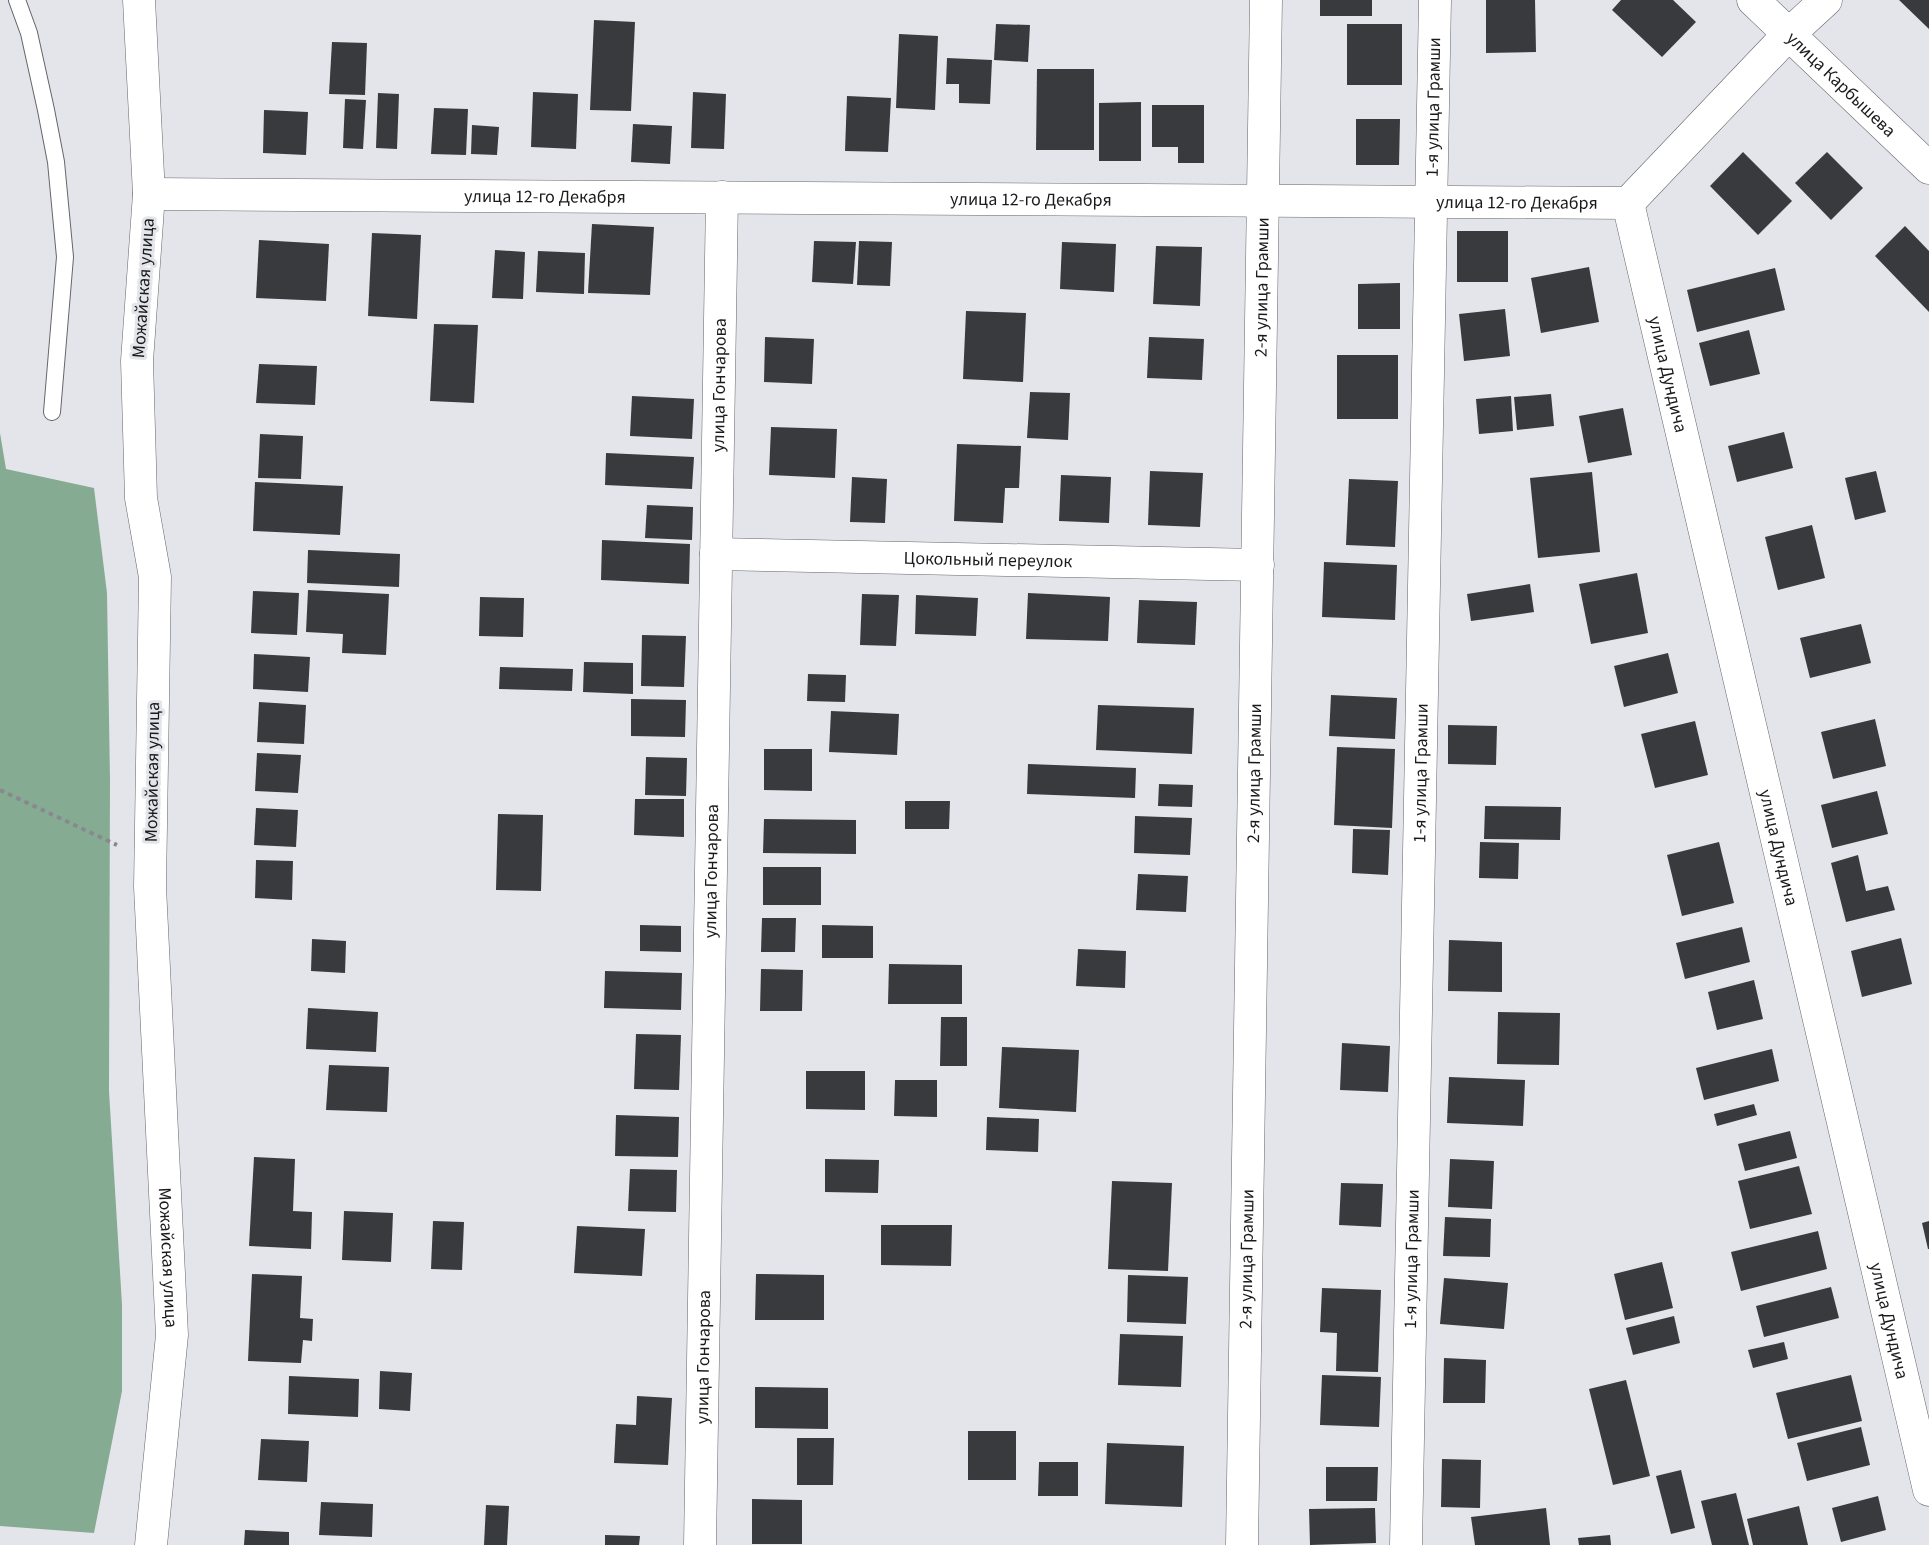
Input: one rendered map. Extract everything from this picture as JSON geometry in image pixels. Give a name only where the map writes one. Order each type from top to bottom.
[{"type":"street","name":"Можайская улица","points":[[139,0],[149,194],[137,361],[141,498],[155,577],[150,861],[172,1335],[151,1545]]},
{"type":"street","name":"2-я улица Грамши","points":[[1242,1545],[1266,0]]},
{"type":"street","name":"1-я улица Грамши","points":[[1406,1545],[1435,0]]},
{"type":"street","name":"улица Карбышева","points":[[1753,0],[1929,168]]},
{"type":"street","points":[[1628,203],[1788,35],[1826,0]]},
{"type":"street","name":"улица 12-го Декабря","points":[[149,194],[1628,203]]},
{"type":"street","name":"улица Гончарова","points":[[700,1545],[722,197]]},
{"type":"street","name":"улица Дундича","points":[[1628,203],[1929,1490]]},
{"type":"street","name":"Цокольный переулок","points":[[716,554],[1258,565]]},
{"type":"lane","points":[[17,0],[29,33],[56,162],[65,256],[52,412]]},
{"type":"path","points":[[0,790],[150,861]]},
{"type":"green space","points":[[0,433],[6,469],[94,488],[107,593],[110,780],[109,1091],[122,1305],[122,1391],[94,1533],[0,1526]]},
{"type":"building","points":[[1320,0],[1372,0],[1372,16],[1320,16]]},
{"type":"building","points":[[1486,0],[1535,0],[1536,52],[1486,53]]},
{"type":"building","points":[[1621,0],[1673,0],[1696,22],[1662,57],[1612,10]]},
{"type":"building","points":[[1899,0],[1929,0],[1929,29]]},
{"type":"building","points":[[594,20],[635,22],[631,111],[590,110]]},
{"type":"building","points":[[996,24],[1030,25],[1028,62],[994,60]]},
{"type":"building","points":[[1347,24],[1402,24],[1402,85],[1347,85]]},
{"type":"building","points":[[899,34],[938,36],[935,110],[896,108]]},
{"type":"building","points":[[332,42],[367,43],[365,95],[329,94]]},
{"type":"building","points":[[947,58],[992,60],[990,104],[959,103],[959,84],[946,84]]},
{"type":"building","points":[[1037,69],[1094,69],[1094,150],[1036,150]]},
{"type":"building","points":[[533,92],[578,94],[576,149],[531,147]]},
{"type":"building","points":[[693,92],[726,94],[724,149],[691,148]]},
{"type":"building","points":[[378,93],[399,94],[397,149],[376,148]]},
{"type":"building","points":[[847,96],[891,98],[888,152],[845,151]]},
{"type":"building","points":[[345,99],[366,100],[363,149],[343,148]]},
{"type":"building","points":[[1141,102],[1141,161],[1099,161],[1099,103]]},
{"type":"building","points":[[1152,105],[1204,105],[1204,163],[1178,163],[1178,147],[1152,147]]},
{"type":"building","points":[[434,108],[468,109],[466,155],[431,154]]},
{"type":"building","points":[[264,110],[308,112],[306,155],[263,153]]},
{"type":"building","points":[[1356,119],[1400,119],[1399,165],[1356,165]]},
{"type":"building","points":[[633,124],[672,126],[670,164],[631,162]]},
{"type":"building","points":[[472,125],[499,127],[497,155],[471,154]]},
{"type":"building","points":[[1743,152],[1792,201],[1758,235],[1710,186]]},
{"type":"building","points":[[1827,152],[1863,188],[1831,220],[1795,183]]},
{"type":"building","points":[[592,224],[654,227],[650,295],[588,293]]},
{"type":"building","points":[[1905,226],[1929,251],[1929,312],[1875,256]]},
{"type":"building","points":[[1457,231],[1508,231],[1508,282],[1457,282]]},
{"type":"building","points":[[372,233],[421,235],[417,319],[368,316]]},
{"type":"building","points":[[259,240],[329,244],[326,301],[256,298]]},
{"type":"building","points":[[814,241],[856,242],[853,284],[812,282]]},
{"type":"building","points":[[859,241],[892,242],[890,286],[857,285]]},
{"type":"building","points":[[1062,242],[1116,244],[1114,292],[1060,289]]},
{"type":"building","points":[[1156,246],[1202,247],[1200,306],[1153,304]]},
{"type":"building","points":[[495,250],[525,252],[523,299],[492,298]]},
{"type":"building","points":[[538,251],[585,253],[584,294],[536,292]]},
{"type":"building","points":[[1589,267],[1599,322],[1541,333],[1531,278]]},
{"type":"building","points":[[1775,268],[1785,310],[1697,332],[1687,290]]},
{"type":"building","points":[[1400,283],[1400,329],[1358,329],[1358,284]]},
{"type":"building","points":[[1505,309],[1510,356],[1464,361],[1459,314]]},
{"type":"building","points":[[966,311],[1026,313],[1023,382],[963,379]]},
{"type":"building","points":[[434,324],[478,325],[474,403],[430,401]]},
{"type":"building","points":[[1749,330],[1760,374],[1710,386],[1699,343]]},
{"type":"building","points":[[765,337],[814,339],[812,384],[764,382]]},
{"type":"building","points":[[1149,337],[1204,339],[1202,380],[1147,378]]},
{"type":"building","points":[[1337,355],[1398,355],[1398,419],[1337,419]]},
{"type":"building","points":[[259,364],[317,366],[315,405],[256,403]]},
{"type":"building","points":[[1030,392],[1070,393],[1068,440],[1027,438]]},
{"type":"building","points":[[1551,394],[1554,426],[1517,430],[1514,397]]},
{"type":"building","points":[[632,396],[694,399],[692,439],[630,436]]},
{"type":"building","points":[[1511,396],[1513,431],[1479,434],[1476,399]]},
{"type":"building","points":[[1623,408],[1632,455],[1588,463],[1579,416]]},
{"type":"building","points":[[771,427],[837,429],[835,478],[769,475]]},
{"type":"building","points":[[1784,432],[1793,468],[1737,482],[1728,446]]},
{"type":"building","points":[[260,434],[303,436],[301,479],[258,478]]},
{"type":"building","points":[[957,444],[1021,446],[1019,488],[1005,488],[1003,523],[954,521]]},
{"type":"building","points":[[606,453],[694,457],[692,489],[605,485]]},
{"type":"building","points":[[1150,471],[1203,473],[1200,527],[1148,525]]},
{"type":"building","points":[[1876,471],[1886,512],[1855,520],[1845,478]]},
{"type":"building","points":[[1592,472],[1600,552],[1538,558],[1530,478]]},
{"type":"building","points":[[1061,475],[1111,477],[1109,523],[1059,521]]},
{"type":"building","points":[[852,477],[887,479],[885,523],[850,522]]},
{"type":"building","points":[[1349,479],[1398,481],[1395,547],[1346,545]]},
{"type":"building","points":[[255,482],[343,486],[340,535],[253,531]]},
{"type":"building","points":[[647,505],[693,507],[692,540],[645,538]]},
{"type":"building","points":[[1812,525],[1825,578],[1778,590],[1765,537]]},
{"type":"building","points":[[602,540],[690,544],[689,584],[601,580]]},
{"type":"building","points":[[308,550],[400,554],[399,587],[307,583]]},
{"type":"building","points":[[1324,562],[1397,565],[1395,620],[1322,617]]},
{"type":"building","points":[[1637,573],[1648,633],[1591,644],[1579,584]]},
{"type":"building","points":[[1530,584],[1534,612],[1471,621],[1467,594]]},
{"type":"building","points":[[308,590],[389,594],[386,655],[342,653],[343,634],[306,632]]},
{"type":"building","points":[[253,591],[299,593],[297,635],[251,633]]},
{"type":"building","points":[[1028,593],[1110,597],[1108,641],[1026,639]]},
{"type":"building","points":[[862,594],[899,595],[896,646],[860,645]]},
{"type":"building","points":[[916,595],[978,598],[976,636],[915,634]]},
{"type":"building","points":[[480,597],[524,598],[523,637],[479,636]]},
{"type":"building","points":[[1139,600],[1197,602],[1195,645],[1137,643]]},
{"type":"building","points":[[1861,624],[1871,663],[1810,678],[1800,638]]},
{"type":"building","points":[[642,635],[686,636],[684,687],[641,686]]},
{"type":"building","points":[[1668,653],[1678,693],[1624,707],[1614,666]]},
{"type":"building","points":[[254,654],[310,657],[308,692],[253,689]]},
{"type":"building","points":[[584,662],[633,663],[633,694],[583,692]]},
{"type":"building","points":[[500,667],[573,669],[572,691],[499,689]]},
{"type":"building","points":[[808,674],[846,675],[845,702],[807,701]]},
{"type":"building","points":[[1331,695],[1397,698],[1395,739],[1329,736]]},
{"type":"building","points":[[631,699],[686,700],[685,737],[631,736]]},
{"type":"building","points":[[259,702],[306,705],[304,744],[257,742]]},
{"type":"building","points":[[1098,705],[1194,708],[1192,754],[1096,750]]},
{"type":"building","points":[[831,711],[899,714],[897,755],[829,752]]},
{"type":"building","points":[[1875,719],[1886,766],[1833,779],[1821,732]]},
{"type":"building","points":[[1695,721],[1708,775],[1655,788],[1641,734]]},
{"type":"building","points":[[1448,725],[1497,726],[1496,765],[1448,764]]},
{"type":"building","points":[[1337,747],[1395,749],[1392,828],[1334,825]]},
{"type":"building","points":[[764,749],[812,749],[812,791],[764,790]]},
{"type":"building","points":[[257,753],[301,755],[298,793],[255,791]]},
{"type":"building","points":[[646,757],[687,758],[686,796],[645,795]]},
{"type":"building","points":[[1028,764],[1136,768],[1135,798],[1027,794]]},
{"type":"building","points":[[1159,784],[1193,785],[1192,807],[1158,806]]},
{"type":"building","points":[[1877,791],[1888,834],[1832,848],[1821,805]]},
{"type":"building","points":[[635,799],[684,799],[684,837],[634,835]]},
{"type":"building","points":[[905,801],[950,801],[949,829],[905,829]]},
{"type":"building","points":[[1485,806],[1561,807],[1560,840],[1484,839]]},
{"type":"building","points":[[256,808],[298,810],[296,847],[254,845]]},
{"type":"building","points":[[498,814],[543,815],[541,891],[496,890]]},
{"type":"building","points":[[1135,816],[1192,818],[1190,855],[1134,853]]},
{"type":"building","points":[[764,819],[856,820],[856,854],[763,853]]},
{"type":"building","points":[[1353,829],[1390,830],[1388,875],[1352,873]]},
{"type":"building","points":[[1480,842],[1519,843],[1518,879],[1479,878]]},
{"type":"building","points":[[1719,842],[1734,903],[1682,916],[1667,855]]},
{"type":"building","points":[[1858,855],[1866,891],[1888,886],[1895,910],[1846,922],[1831,863]]},
{"type":"building","points":[[256,860],[293,861],[292,900],[255,898]]},
{"type":"building","points":[[763,867],[821,867],[821,905],[763,905]]},
{"type":"building","points":[[1138,874],[1188,876],[1186,912],[1136,910]]},
{"type":"building","points":[[762,918],[796,918],[795,952],[761,952]]},
{"type":"building","points":[[640,925],[681,926],[681,952],[640,951]]},
{"type":"building","points":[[822,925],[873,926],[873,958],[822,958]]},
{"type":"building","points":[[1742,927],[1750,962],[1685,979],[1676,943]]},
{"type":"building","points":[[1901,938],[1912,984],[1862,997],[1851,951]]},
{"type":"building","points":[[312,939],[346,941],[345,973],[311,971]]},
{"type":"building","points":[[1449,940],[1502,942],[1502,992],[1448,991]]},
{"type":"building","points":[[1078,949],[1126,951],[1125,988],[1076,986]]},
{"type":"building","points":[[889,964],[962,965],[962,1004],[888,1004]]},
{"type":"building","points":[[761,969],[803,970],[802,1011],[760,1011]]},
{"type":"building","points":[[605,971],[682,973],[681,1010],[604,1008]]},
{"type":"building","points":[[1754,980],[1763,1019],[1717,1030],[1708,992]]},
{"type":"building","points":[[308,1008],[378,1012],[376,1052],[306,1049]]},
{"type":"building","points":[[1498,1012],[1560,1013],[1559,1065],[1497,1064]]},
{"type":"building","points":[[941,1017],[967,1017],[967,1066],[940,1066]]},
{"type":"building","points":[[636,1034],[681,1035],[679,1090],[634,1089]]},
{"type":"building","points":[[1342,1043],[1390,1046],[1388,1092],[1340,1090]]},
{"type":"building","points":[[1002,1047],[1079,1050],[1076,1112],[999,1108]]},
{"type":"building","points":[[1772,1049],[1779,1081],[1704,1100],[1696,1068]]},
{"type":"building","points":[[329,1065],[389,1067],[387,1112],[326,1110]]},
{"type":"building","points":[[806,1071],[865,1071],[865,1110],[806,1109]]},
{"type":"building","points":[[1449,1077],[1525,1080],[1523,1126],[1447,1123]]},
{"type":"building","points":[[895,1080],[937,1080],[937,1117],[894,1116]]},
{"type":"building","points":[[1754,1104],[1757,1115],[1717,1126],[1714,1114]]},
{"type":"building","points":[[616,1115],[679,1117],[678,1157],[615,1156]]},
{"type":"building","points":[[987,1117],[1039,1119],[1038,1152],[986,1150]]},
{"type":"building","points":[[1790,1131],[1797,1158],[1745,1171],[1738,1144]]},
{"type":"building","points":[[254,1157],[295,1159],[293,1211],[312,1212],[311,1249],[249,1246]]},
{"type":"building","points":[[825,1159],[879,1160],[878,1193],[825,1192]]},
{"type":"building","points":[[1450,1159],[1494,1161],[1492,1209],[1448,1207]]},
{"type":"building","points":[[1799,1166],[1812,1214],[1750,1229],[1738,1181]]},
{"type":"building","points":[[630,1169],[677,1170],[676,1212],[628,1211]]},
{"type":"building","points":[[1112,1181],[1172,1183],[1168,1271],[1108,1269]]},
{"type":"building","points":[[1341,1183],[1383,1184],[1381,1227],[1339,1225]]},
{"type":"building","points":[[344,1211],[393,1213],[391,1262],[342,1260]]},
{"type":"building","points":[[1445,1217],[1491,1219],[1490,1257],[1443,1256]]},
{"type":"building","points":[[433,1221],[464,1222],[462,1270],[431,1269]]},
{"type":"building","points":[[1929,1221],[1929,1249],[1928,1249],[1922,1223]]},
{"type":"building","points":[[881,1225],[952,1225],[951,1266],[881,1265]]},
{"type":"building","points":[[577,1226],[645,1229],[642,1276],[574,1273]]},
{"type":"building","points":[[1818,1231],[1827,1269],[1741,1291],[1731,1252]]},
{"type":"building","points":[[1662,1262],[1673,1308],[1625,1320],[1614,1274]]},
{"type":"building","points":[[252,1274],[302,1276],[300,1318],[313,1319],[312,1341],[303,1340],[301,1363],[248,1361]]},
{"type":"building","points":[[756,1274],[824,1275],[824,1320],[755,1320]]},
{"type":"building","points":[[1128,1275],[1188,1277],[1186,1324],[1127,1322]]},
{"type":"building","points":[[1444,1278],[1508,1283],[1504,1329],[1440,1324]]},
{"type":"building","points":[[1831,1287],[1839,1318],[1764,1337],[1756,1306]]},
{"type":"building","points":[[1322,1288],[1381,1290],[1378,1372],[1336,1371],[1337,1333],[1320,1332]]},
{"type":"building","points":[[1674,1316],[1680,1343],[1633,1355],[1626,1328]]},
{"type":"building","points":[[1120,1334],[1183,1336],[1181,1387],[1118,1385]]},
{"type":"building","points":[[1784,1342],[1788,1359],[1753,1368],[1748,1350]]},
{"type":"building","points":[[1444,1358],[1486,1360],[1485,1403],[1443,1403]]},
{"type":"building","points":[[380,1371],[412,1373],[410,1411],[379,1409]]},
{"type":"building","points":[[1322,1375],[1381,1377],[1379,1427],[1320,1425]]},
{"type":"building","points":[[1851,1375],[1862,1421],[1788,1439],[1776,1393]]},
{"type":"building","points":[[289,1376],[359,1379],[358,1417],[288,1414]]},
{"type":"building","points":[[1626,1380],[1650,1476],[1613,1485],[1589,1389]]},
{"type":"building","points":[[755,1387],[828,1388],[828,1429],[755,1428]]},
{"type":"building","points":[[637,1396],[672,1398],[668,1465],[614,1463],[616,1424],[636,1425]]},
{"type":"building","points":[[1861,1427],[1870,1465],[1807,1481],[1797,1443]]},
{"type":"building","points":[[968,1431],[1016,1431],[1016,1480],[968,1480]]},
{"type":"building","points":[[797,1438],[834,1438],[833,1485],[797,1485]]},
{"type":"building","points":[[261,1439],[309,1441],[307,1482],[258,1480]]},
{"type":"building","points":[[1107,1443],[1184,1446],[1182,1507],[1105,1504]]},
{"type":"building","points":[[1442,1459],[1481,1460],[1480,1508],[1441,1507]]},
{"type":"building","points":[[1039,1462],[1078,1462],[1078,1496],[1038,1496]]},
{"type":"building","points":[[1326,1467],[1378,1467],[1377,1501],[1326,1501]]},
{"type":"building","points":[[1681,1470],[1695,1528],[1671,1534],[1656,1476]]},
{"type":"building","points":[[1736,1493],[1749,1545],[1712,1545],[1701,1501]]},
{"type":"building","points":[[1878,1496],[1886,1530],[1841,1542],[1832,1508]]},
{"type":"building","points":[[752,1499],[802,1500],[802,1544],[752,1544]]},
{"type":"building","points":[[321,1502],[373,1504],[372,1537],[319,1535]]},
{"type":"building","points":[[486,1505],[509,1506],[507,1545],[484,1545]]},
{"type":"building","points":[[1799,1506],[1808,1545],[1753,1545],[1747,1519]]},
{"type":"building","points":[[1375,1508],[1376,1543],[1310,1545],[1309,1509]]},
{"type":"building","points":[[1546,1508],[1550,1545],[1475,1545],[1471,1517]]},
{"type":"building","points":[[245,1530],[289,1532],[289,1545],[244,1545]]},
{"type":"building","points":[[605,1535],[640,1536],[639,1545],[605,1545]]},
{"type":"building","points":[[1610,1535],[1611,1545],[1579,1545],[1578,1538]]}]
